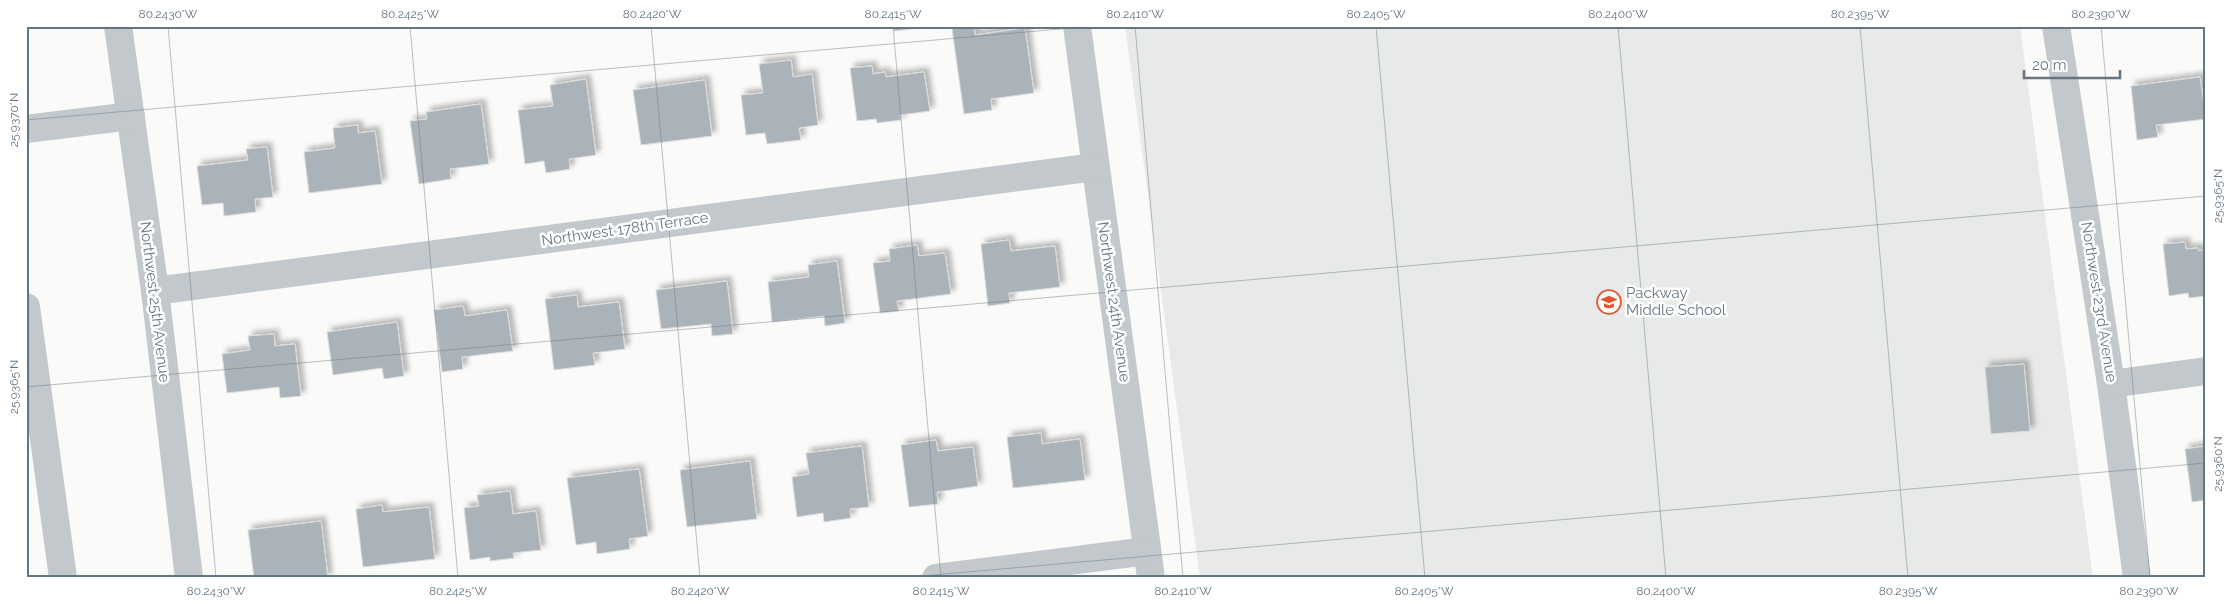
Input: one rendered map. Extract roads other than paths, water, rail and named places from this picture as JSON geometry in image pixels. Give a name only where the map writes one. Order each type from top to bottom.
[{"type":"street","name":"Northwest 25th Avenue","points":[[118,26],[155,291],[189,578]]},
{"type":"street","name":"Northwest 24th Avenue","points":[[1077,26],[1151,578]]},
{"type":"street","name":"Northwest 23rd Avenue","points":[[2056,26],[2111,384],[2137,578]]},
{"type":"street","points":[[26,129],[131,116]]},
{"type":"street","name":"Northwest 178th Terrace","points":[[155,291],[1095,167]]},
{"type":"street","points":[[26,307],[63,578]]},
{"type":"street","points":[[2111,384],[2206,371]]},
{"type":"street","points":[[936,578],[1147,551]]},
{"type":"place","name":"Packway Middle School","points":[[1609,302]]}]
